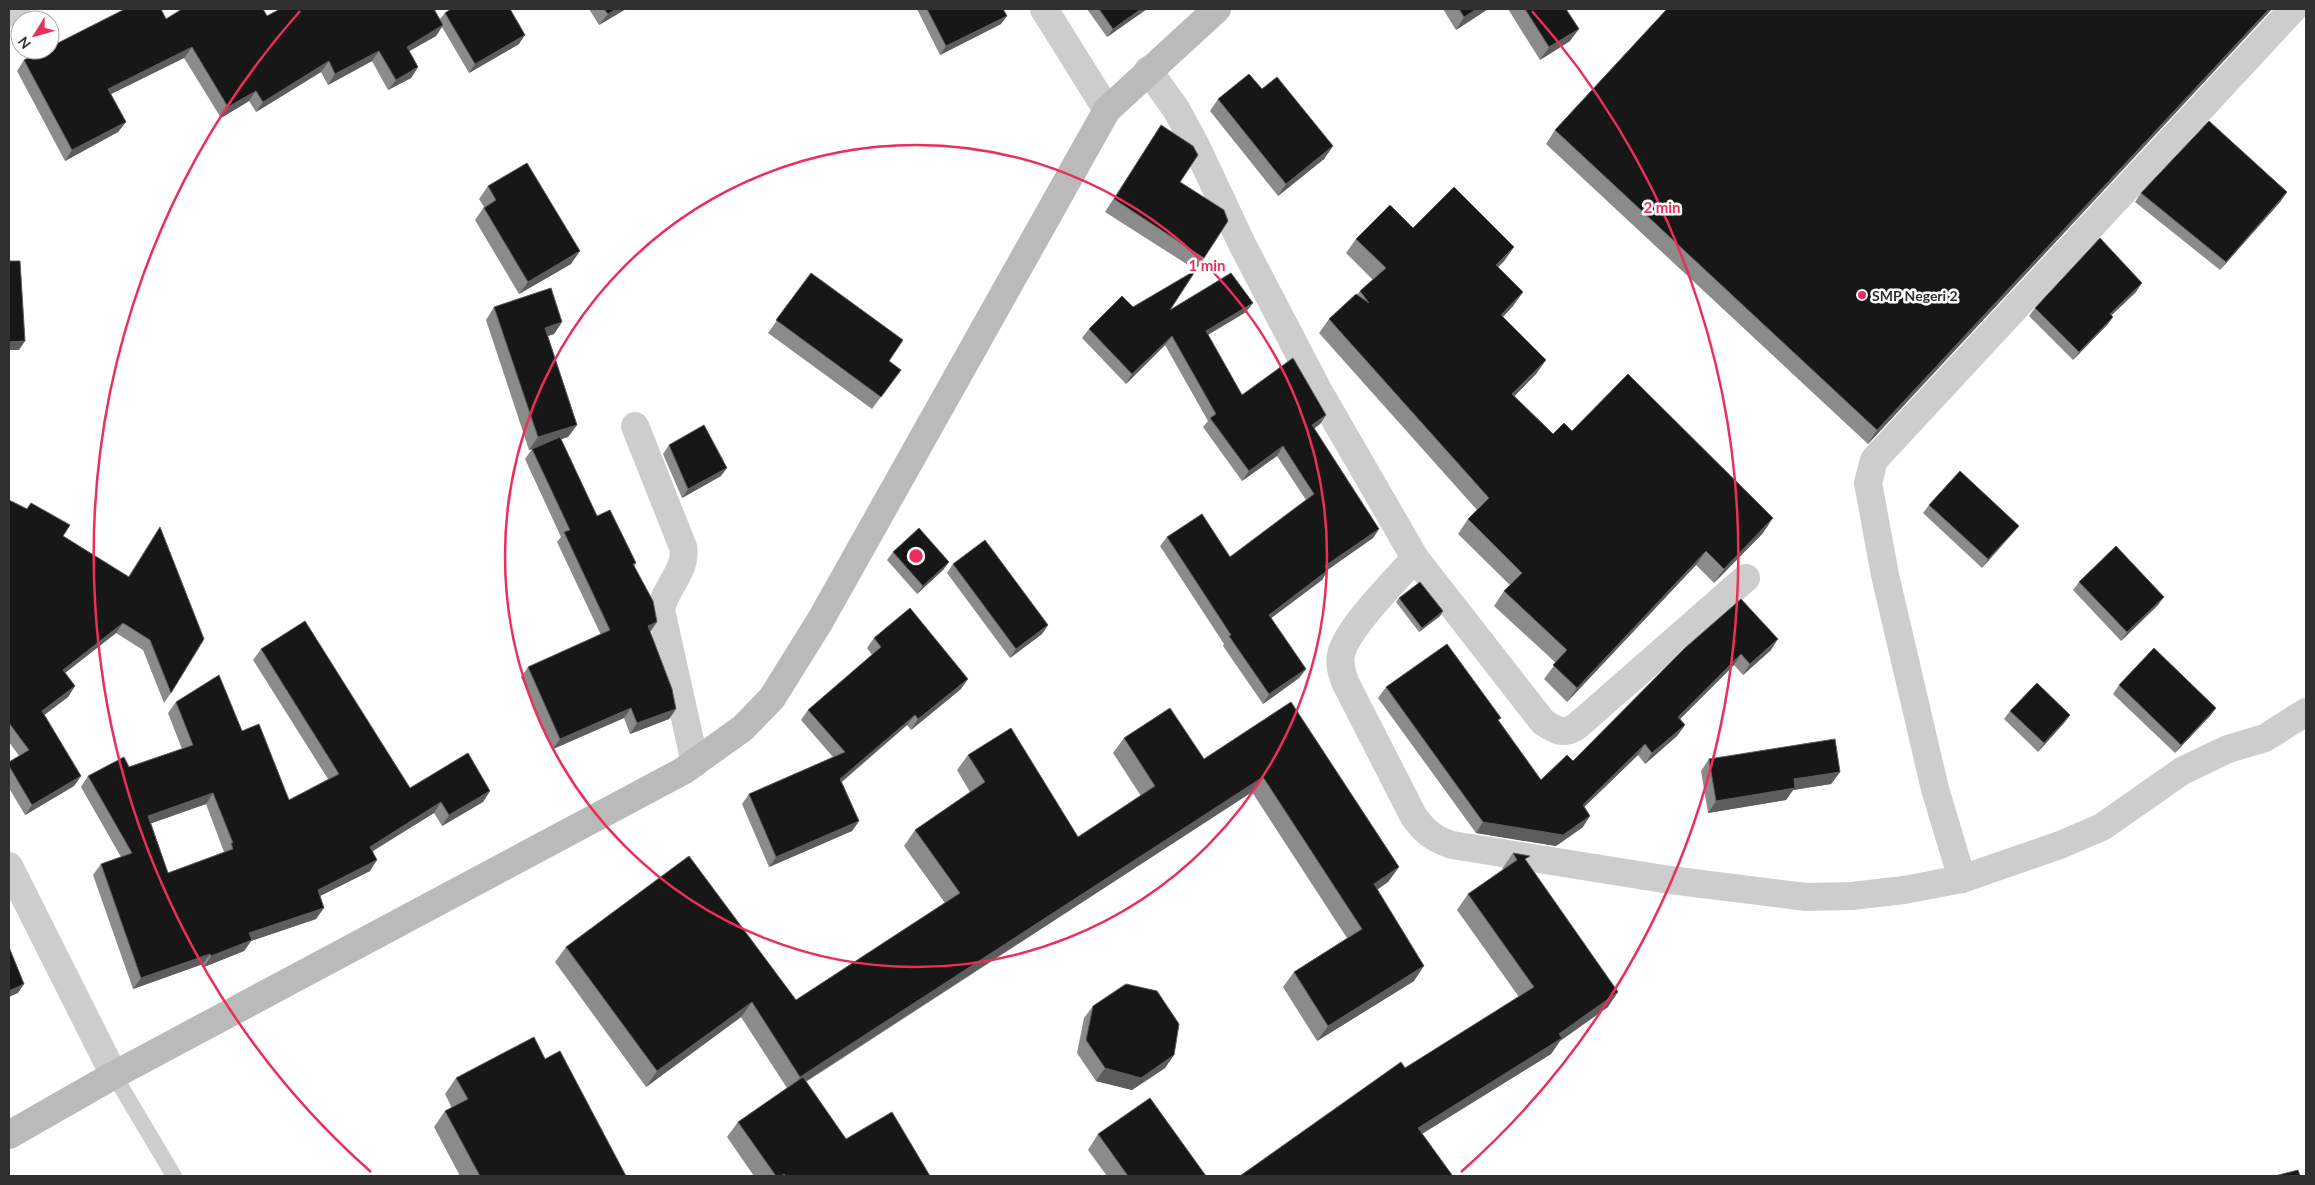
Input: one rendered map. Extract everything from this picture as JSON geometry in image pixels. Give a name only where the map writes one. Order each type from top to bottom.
[{"type":"street","points":[[9,13],[16,9]]},
{"type":"street","points":[[1044,9],[1107,110]]},
{"type":"street","points":[[9,1135],[114,1075],[695,763],[743,728],[772,698],[820,621],[1107,110],[1148,70],[1217,9]]},
{"type":"street","points":[[1962,879],[1936,789],[1885,575],[1868,483],[1870,470],[1874,460],[2293,9]]},
{"type":"street","points":[[1148,70],[1176,109],[1242,244],[1318,390],[1415,558],[1543,722],[1558,732],[1567,732],[1576,727],[1746,578]]},
{"type":"street","points":[[635,426],[685,556],[662,601],[661,610],[695,763]]},
{"type":"street","points":[[1415,558],[1348,636],[1341,653],[1340,665],[1345,682],[1414,817],[1424,830],[1435,839],[1452,846],[1670,880],[1806,897],[1852,896],[1962,879],[2060,845],[2102,827],[2182,770],[2228,749],[2265,738],[2306,712]]},
{"type":"street","points":[[9,866],[114,1075]]},
{"type":"lane","points":[[114,1075],[174,1176]]},
{"type":"building","points":[[125,9],[161,9],[166,19],[182,9],[263,9],[267,16],[280,9],[434,9],[443,25],[407,47],[418,67],[396,80],[379,51],[335,74],[329,61],[263,102],[256,91],[228,107],[192,47],[108,89],[126,122],[72,150],[24,60],[60,60],[60,42]]},
{"type":"building","points":[[451,9],[510,9],[525,35],[475,64],[445,13]]},
{"type":"building","points":[[604,9],[616,9],[608,14]]},
{"type":"building","points":[[927,9],[1003,9],[1007,16],[946,46]]},
{"type":"building","points":[[1099,9],[1141,9],[1113,29]]},
{"type":"building","points":[[1459,9],[1477,9],[1464,17]]},
{"type":"building","points":[[1525,9],[1566,9],[1579,29],[1549,47]]},
{"type":"building","name":"SMP Negeri 2","points":[[1667,9],[2269,9],[1877,430],[1555,130]]},
{"type":"building","points":[[1249,74],[1262,89],[1277,77],[1333,146],[1286,184],[1218,99]]},
{"type":"building","points":[[2209,121],[2287,192],[2226,262],[2141,193]]},
{"type":"building","points":[[1161,125],[1193,146],[1198,155],[1180,182],[1224,210],[1228,221],[1204,258],[1114,199]]},
{"type":"building","points":[[527,163],[580,251],[528,282],[484,208],[496,200],[488,186]]},
{"type":"building","points":[[1454,187],[1514,247],[1496,265],[1523,292],[1501,315],[1546,360],[1512,394],[1553,434],[1564,423],[1572,431],[1628,374],[1773,518],[1724,569],[1706,551],[1577,688],[1553,665],[1567,650],[1504,591],[1522,573],[1468,519],[1489,498],[1329,319],[1356,294],[1369,303],[1360,291],[1386,268],[1356,239],[1390,205],[1413,228]]},
{"type":"building","points":[[2100,238],[2142,283],[2110,314],[2113,317],[2079,352],[2035,308]]},
{"type":"building","points":[[9,261],[20,261],[25,341],[9,342]]},
{"type":"building","points":[[1196,270],[1170,310],[1231,273],[1253,303],[1206,331],[1242,395],[1293,358],[1326,415],[1312,425],[1379,529],[1325,566],[1328,570],[1269,615],[1306,669],[1269,694],[1229,636],[1231,635],[1167,537],[1202,514],[1230,557],[1314,494],[1283,446],[1249,471],[1210,418],[1216,414],[1172,336],[1132,374],[1089,329],[1122,296],[1133,307]]},
{"type":"building","points":[[811,273],[903,340],[889,361],[901,370],[881,397],[776,320]]},
{"type":"building","points":[[551,288],[562,322],[545,328],[577,425],[538,437],[494,307]]},
{"type":"building","points":[[704,425],[727,468],[688,489],[669,445]]},
{"type":"building","points":[[560,437],[597,516],[610,510],[636,563],[633,564],[653,601],[657,622],[648,626],[672,689],[676,709],[637,723],[631,708],[560,739],[528,667],[610,630],[564,532],[570,530],[532,449]]},
{"type":"building","points":[[1960,471],[2019,526],[1988,559],[1929,505]]},
{"type":"building","points":[[9,500],[27,509],[31,503],[70,525],[63,536],[129,577],[160,527],[204,639],[171,693],[150,640],[123,623],[63,670],[75,686],[42,711],[81,776],[32,805],[9,766],[9,762],[29,750],[9,723]]},
{"type":"building","points":[[919,528],[949,562],[923,586],[893,552]]},
{"type":"building","points":[[985,540],[1048,625],[1016,649],[953,564]]},
{"type":"building","points":[[2116,546],[2164,597],[2127,632],[2079,582]]},
{"type":"building","points":[[1420,582],[1443,611],[1422,628],[1399,598]]},
{"type":"building","points":[[1741,599],[1778,639],[1750,664],[1741,654],[1678,717],[1685,725],[1652,753],[1645,744],[1583,805],[1590,816],[1563,835],[1483,822],[1386,687],[1447,644],[1501,718],[1498,720],[1541,780],[1567,755],[1573,761],[1685,648]]},
{"type":"building","points":[[910,608],[968,679],[918,719],[915,715],[840,779],[859,821],[776,857],[749,794],[845,752],[808,710],[881,647],[874,638]]},
{"type":"building","points":[[305,621],[410,788],[468,753],[490,791],[449,815],[441,802],[370,847],[377,860],[318,890],[324,908],[249,933],[252,940],[211,956],[210,954],[141,978],[101,864],[132,853],[88,776],[124,757],[129,767],[193,745],[176,702],[219,675],[242,731],[259,724],[289,800],[339,774],[261,649]],"holes":[[[213,793],[233,843],[231,843],[233,849],[168,873],[148,816]]]},
{"type":"building","points":[[2154,648],[2216,708],[2181,745],[2119,685]]},
{"type":"building","points":[[2037,683],[2070,715],[2044,743],[2010,711]]},
{"type":"building","points":[[1291,702],[1399,867],[1374,884],[1424,966],[1328,1026],[1294,972],[1362,929],[1263,777],[800,1077],[752,1002],[657,1071],[566,947],[689,856],[796,1000],[960,893],[915,830],[985,782],[968,755],[1011,728],[1078,837],[1155,786],[1124,738],[1170,708],[1204,759]]},
{"type":"building","points":[[1835,739],[1840,772],[1794,779],[1795,788],[1716,801],[1709,759]]},
{"type":"building","points":[[1513,853],[1530,856],[1525,859],[1618,992],[1559,1034],[1562,1038],[1418,1128],[1452,1175],[1450,1176],[1240,1176],[1401,1062],[1405,1068],[1534,987],[1468,894],[1517,860]]},
{"type":"building","points":[[9,947],[24,984],[9,991]]},
{"type":"building","points":[[1126,984],[1157,991],[1179,1024],[1174,1055],[1141,1078],[1105,1068],[1086,1040],[1093,1006]]},
{"type":"building","points":[[534,1037],[545,1059],[560,1051],[626,1176],[480,1176],[445,1111],[468,1099],[456,1078]]},
{"type":"building","points":[[803,1077],[846,1139],[892,1112],[930,1176],[786,1176],[784,1174],[776,1176],[738,1122]]},
{"type":"building","points":[[1150,1098],[1206,1176],[1128,1176],[1098,1134]]},
{"type":"building","points":[[2298,1170],[2300,1176],[2275,1176]]},
{"type":"place","name":"SMP Negeri 2","points":[[1862,295]]}]
